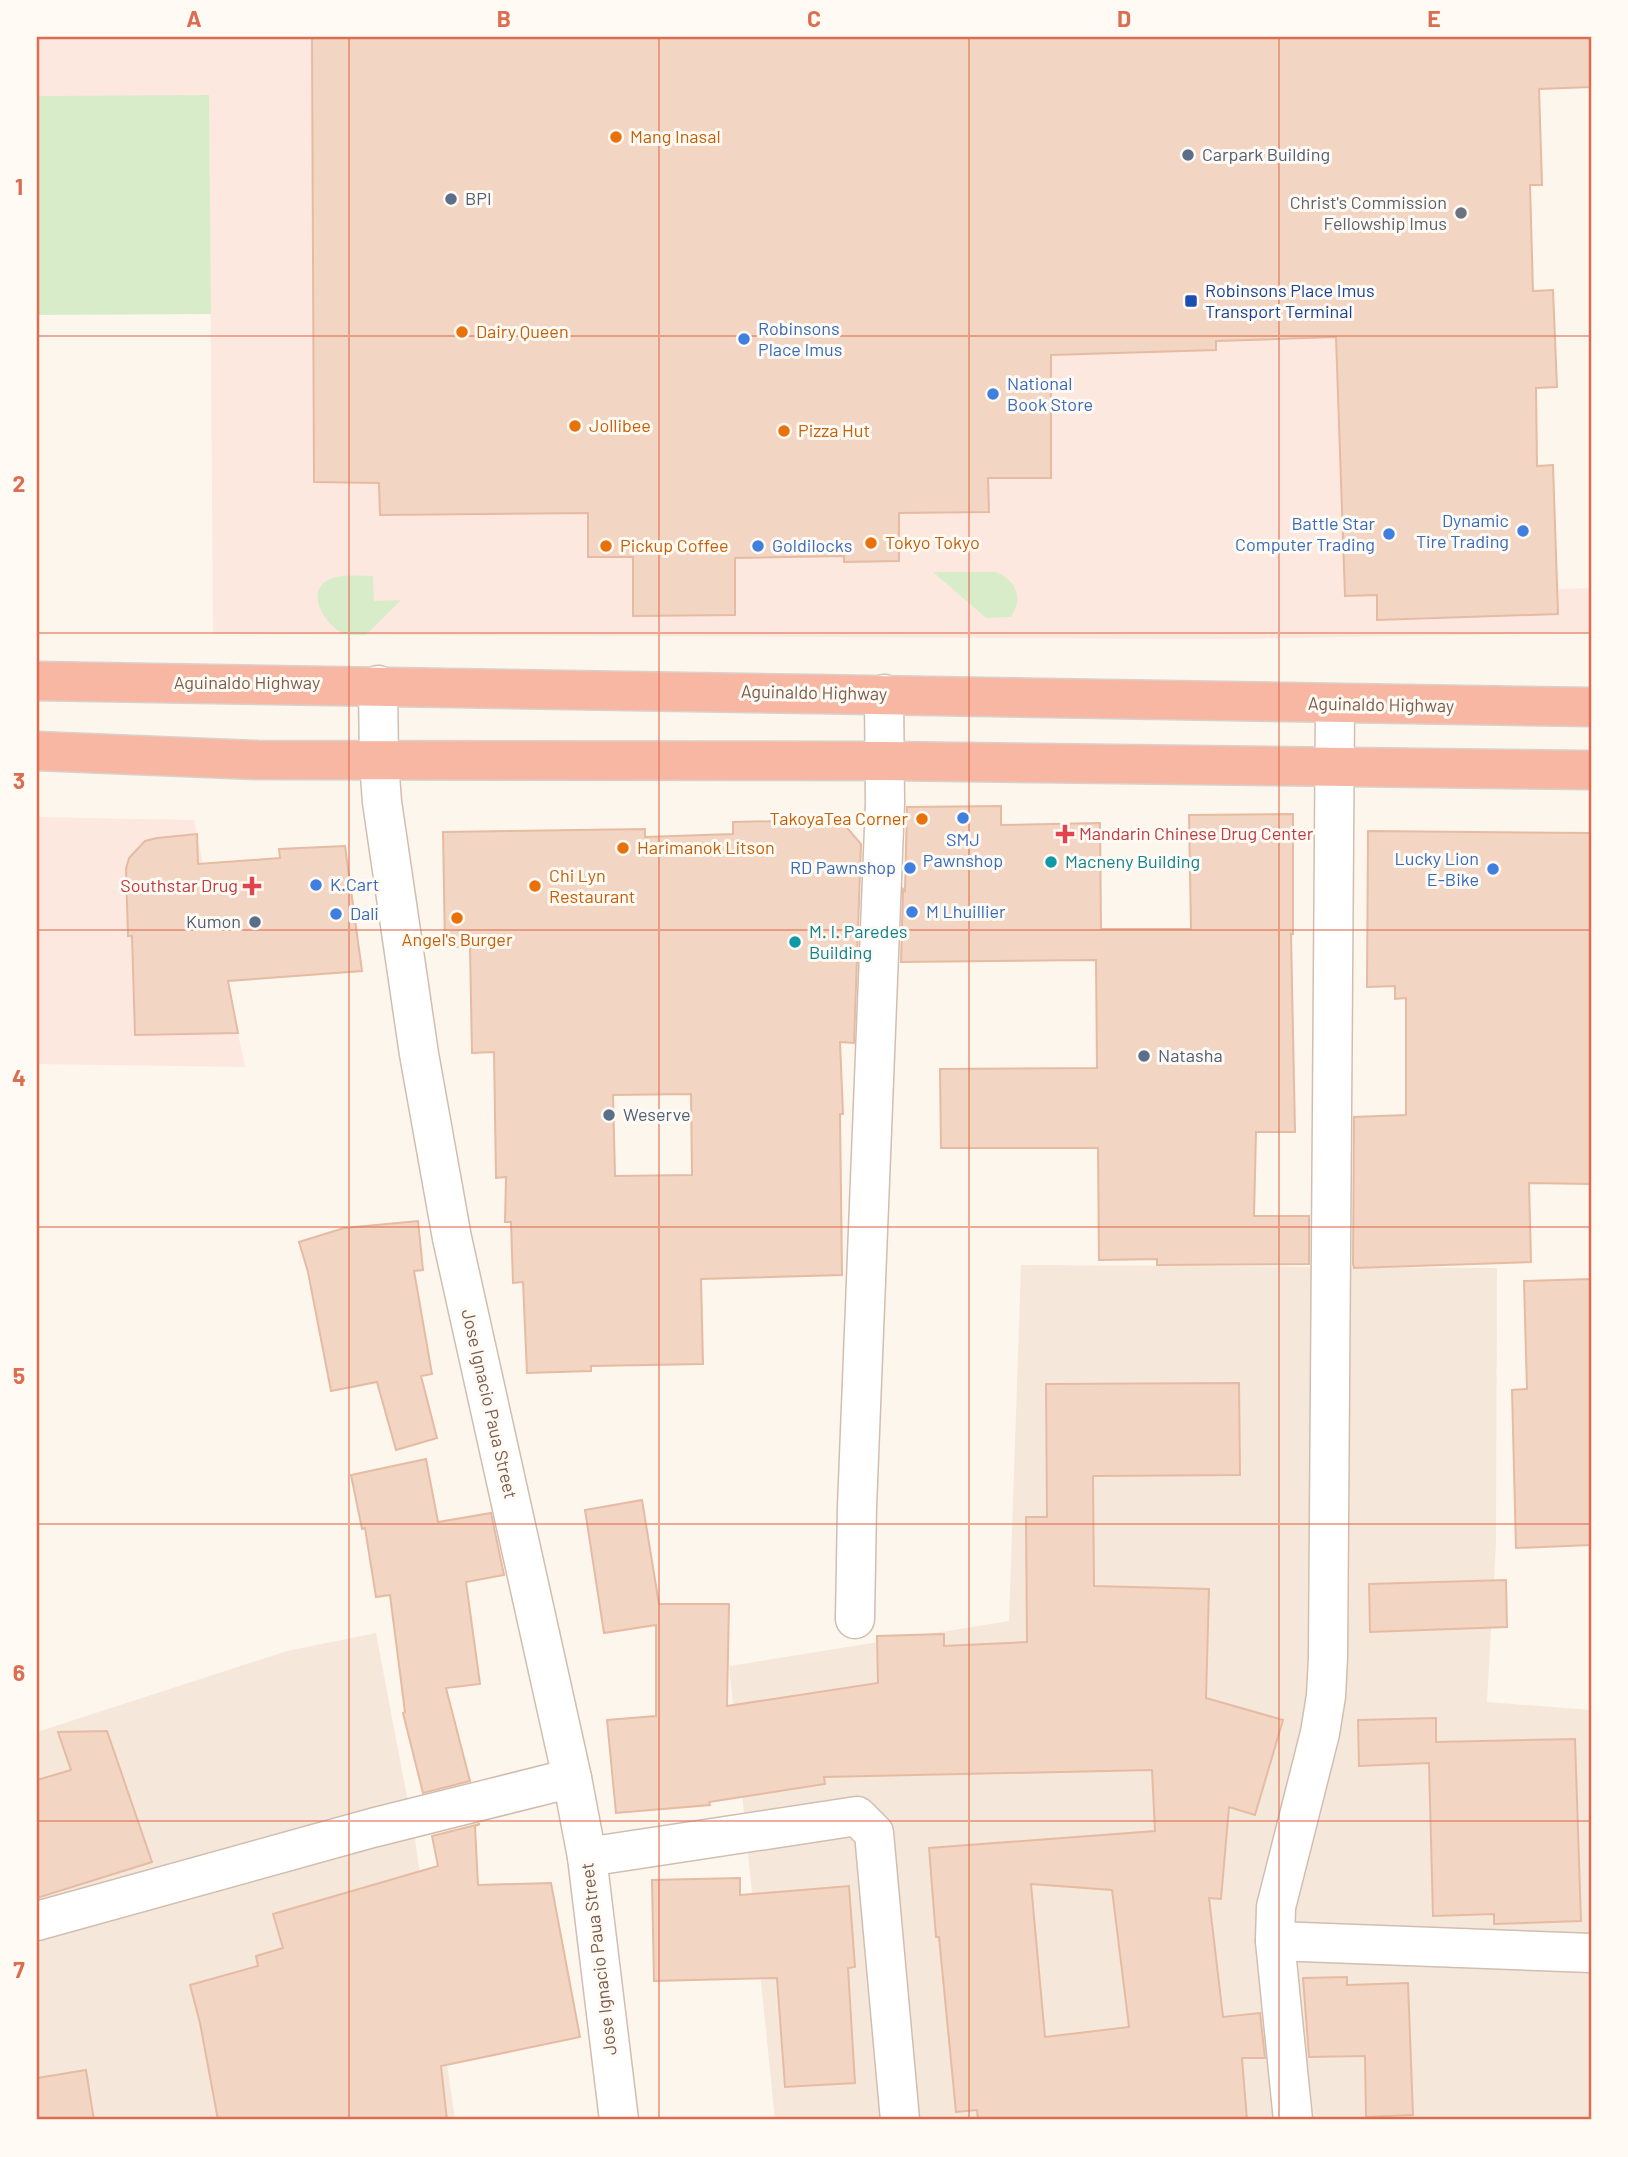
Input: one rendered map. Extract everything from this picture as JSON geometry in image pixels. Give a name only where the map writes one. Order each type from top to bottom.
[{"type":"highway","name":"Aguinaldo Highway","points":[[37,681],[379,685],[1335,705],[1591,707]]},
{"type":"highway","points":[[37,751],[379,762],[886,761],[1591,770]]},
{"type":"street","name":"Jose Ignacio Paua Street","points":[[379,685],[379,762],[395,904],[419,1054],[452,1238],[572,1778],[587,1857],[619,2120]]},
{"type":"street","points":[[855,1619],[886,761],[884,695]]},
{"type":"street","points":[[1293,2120],[1275,1941],[1276,1907],[1320,1733],[1327,1683],[1335,705]]},
{"type":"street","points":[[37,1921],[372,1828],[572,1778]]},
{"type":"street","points":[[587,1857],[857,1816],[874,1833],[900,2120]]},
{"type":"street","points":[[1275,1941],[1591,1953]]},
{"type":"shaded area","name":"Robinsons Place Imus","points":[[37,37],[1325,37],[1341,471],[1553,465],[1557,589],[1591,588],[1591,633],[1225,639],[213,634],[209,96],[37,96]]},
{"type":"shaded area","points":[[37,817],[194,820],[245,1067],[37,1064]]},
{"type":"shaded area","points":[[1021,1265],[1497,1268],[1496,1543],[1487,1702],[1591,1710],[1591,2120],[775,2120],[729,1666],[1009,1621]]},
{"type":"shaded area","points":[[376,1633],[415,1839],[455,2120],[37,2120],[37,1732],[287,1651]]},
{"type":"green space","points":[[209,95],[211,314],[37,315],[37,96]]},
{"type":"green space","points":[[933,572],[996,572],[1003,575],[1016,590],[1015,610],[1011,617],[986,618]]},
{"type":"green space","points":[[373,576],[374,601],[401,600],[366,635],[339,631],[327,620],[319,605],[319,590],[323,584],[335,577]]},
{"type":"building","name":"Robinsons Place Imus","points":[[312,37],[1591,37],[1591,87],[1539,89],[1542,185],[1530,185],[1533,291],[1553,290],[1557,387],[1536,388],[1537,466],[1553,465],[1558,614],[1377,620],[1377,595],[1345,596],[1336,337],[1216,341],[1216,350],[1051,355],[1051,478],[988,478],[989,512],[899,513],[899,561],[844,562],[844,556],[735,558],[735,615],[633,616],[633,557],[588,557],[588,513],[380,515],[379,483],[314,482]]},
{"type":"building","points":[[1001,806],[1001,825],[1100,823],[1101,929],[1191,929],[1189,815],[1293,814],[1291,934],[1295,1132],[1256,1132],[1254,1216],[1309,1216],[1309,1264],[1157,1265],[1157,1259],[1099,1260],[1098,1148],[941,1148],[940,1069],[1097,1068],[1096,960],[901,962],[907,807]]},
{"type":"building","points":[[831,820],[842,822],[861,844],[854,1043],[840,1042],[843,1114],[840,1114],[842,1275],[701,1279],[703,1364],[591,1366],[591,1371],[527,1373],[523,1282],[513,1283],[511,1222],[505,1222],[506,1177],[496,1178],[494,1052],[472,1053],[470,947],[445,947],[443,832],[645,829],[645,837],[733,834],[733,822]],"holes":[[[691,1094],[692,1175],[615,1176],[613,1095]]]},
{"type":"building","points":[[1368,831],[1591,833],[1591,1184],[1529,1183],[1531,1262],[1354,1268],[1354,1117],[1406,1115],[1406,998],[1395,999],[1395,986],[1367,987]]},
{"type":"building","points":[[197,834],[198,864],[280,858],[279,849],[345,846],[362,971],[228,981],[238,1033],[135,1035],[132,936],[128,936],[126,869],[129,858],[145,841]]},
{"type":"building","points":[[418,1221],[423,1270],[414,1271],[432,1374],[421,1376],[437,1438],[396,1450],[377,1382],[331,1391],[308,1272],[299,1242],[344,1228]]},
{"type":"building","points":[[1591,1279],[1591,1545],[1516,1548],[1512,1390],[1527,1389],[1524,1281]]},
{"type":"building","points":[[1239,1383],[1240,1475],[1093,1476],[1094,1586],[1209,1589],[1206,1698],[1283,1720],[1255,1815],[1229,1807],[1221,1899],[1209,1898],[1223,2017],[1260,2013],[1265,2058],[1242,2058],[1247,2120],[978,2120],[977,2110],[956,2112],[929,1848],[1155,1831],[1152,1770],[824,1777],[825,1784],[709,1802],[710,1805],[616,1813],[607,1720],[656,1716],[656,1625],[604,1633],[585,1510],[642,1500],[659,1604],[729,1604],[727,1706],[878,1683],[877,1636],[944,1634],[944,1646],[1027,1642],[1026,1517],[1047,1517],[1046,1384]],"holes":[[[1031,1884],[1112,1890],[1129,2027],[1045,2037]]]},
{"type":"building","points":[[426,1459],[438,1522],[491,1513],[504,1575],[466,1582],[480,1684],[446,1688],[470,1781],[423,1793],[403,1713],[390,1595],[376,1597],[365,1528],[362,1529],[351,1475]]},
{"type":"building","points":[[1506,1580],[1507,1627],[1370,1632],[1369,1584]]},
{"type":"building","points":[[1436,1718],[1436,1742],[1575,1739],[1581,1921],[1494,1924],[1494,1914],[1433,1916],[1429,1763],[1359,1766],[1358,1720]]},
{"type":"building","points":[[107,1731],[152,1862],[37,1898],[37,1780],[71,1770],[58,1732]]},
{"type":"building","points":[[480,1824],[475,1826],[478,1885],[551,1883],[580,2037],[441,2066],[447,2120],[218,2120],[190,1985],[258,1966],[256,1956],[283,1948],[273,1914],[438,1866],[432,1836]]},
{"type":"building","points":[[740,1878],[740,1895],[849,1886],[855,1967],[848,1968],[855,2083],[785,2087],[777,1978],[654,1981],[652,1880]]},
{"type":"building","points":[[1347,1977],[1347,1985],[1408,1983],[1413,2115],[1366,2117],[1365,2056],[1309,2057],[1303,1978]]},
{"type":"building","points":[[86,2070],[94,2120],[37,2120],[37,2078]]},
{"type":"place","name":"Mang Inasal","points":[[616,137]]},
{"type":"place","name":"Carpark Building","points":[[1188,155]]},
{"type":"place","name":"BPI","points":[[451,199]]},
{"type":"place","name":"Christ's Commission Fellowship Imus","points":[[1461,213]]},
{"type":"place","name":"Robinsons Place Imus Transport Terminal","points":[[1191,301]]},
{"type":"place","name":"Dairy Queen","points":[[462,332]]},
{"type":"place","name":"Robinsons Place Imus","points":[[744,339]]},
{"type":"place","name":"National Book Store","points":[[993,394]]},
{"type":"place","name":"Jollibee","points":[[575,426]]},
{"type":"place","name":"Pizza Hut","points":[[784,431]]},
{"type":"place","name":"Dynamic Tire Trading","points":[[1523,531]]},
{"type":"place","name":"Battle Star Computer Trading","points":[[1389,534]]},
{"type":"place","name":"Tokyo Tokyo","points":[[871,543]]},
{"type":"place","name":"Pickup Coffee","points":[[606,546]]},
{"type":"place","name":"Goldilocks","points":[[758,546]]},
{"type":"place","name":"SMJ Pawnshop","points":[[963,818]]},
{"type":"place","name":"TakoyaTea Corner","points":[[922,819]]},
{"type":"place","name":"Mandarin Chinese Drug Center","points":[[1065,834]]},
{"type":"place","name":"Harimanok Litson","points":[[623,848]]},
{"type":"place","name":"Macneny Building","points":[[1051,862]]},
{"type":"place","name":"RD Pawnshop","points":[[910,868]]},
{"type":"place","name":"Lucky Lion E-Bike","points":[[1493,869]]},
{"type":"place","name":"K.Cart","points":[[316,885]]},
{"type":"place","name":"Southstar Drug","points":[[252,886]]},
{"type":"place","name":"Chi Lyn Restaurant","points":[[535,886]]},
{"type":"place","name":"M Lhuillier","points":[[912,912]]},
{"type":"place","name":"Dali","points":[[336,914]]},
{"type":"place","name":"Angel's Burger","points":[[457,918]]},
{"type":"place","name":"Kumon","points":[[255,922]]},
{"type":"place","name":"M. I. Paredes Building","points":[[795,942]]},
{"type":"place","name":"Natasha","points":[[1144,1056]]},
{"type":"place","name":"Weserve","points":[[609,1115]]}]
